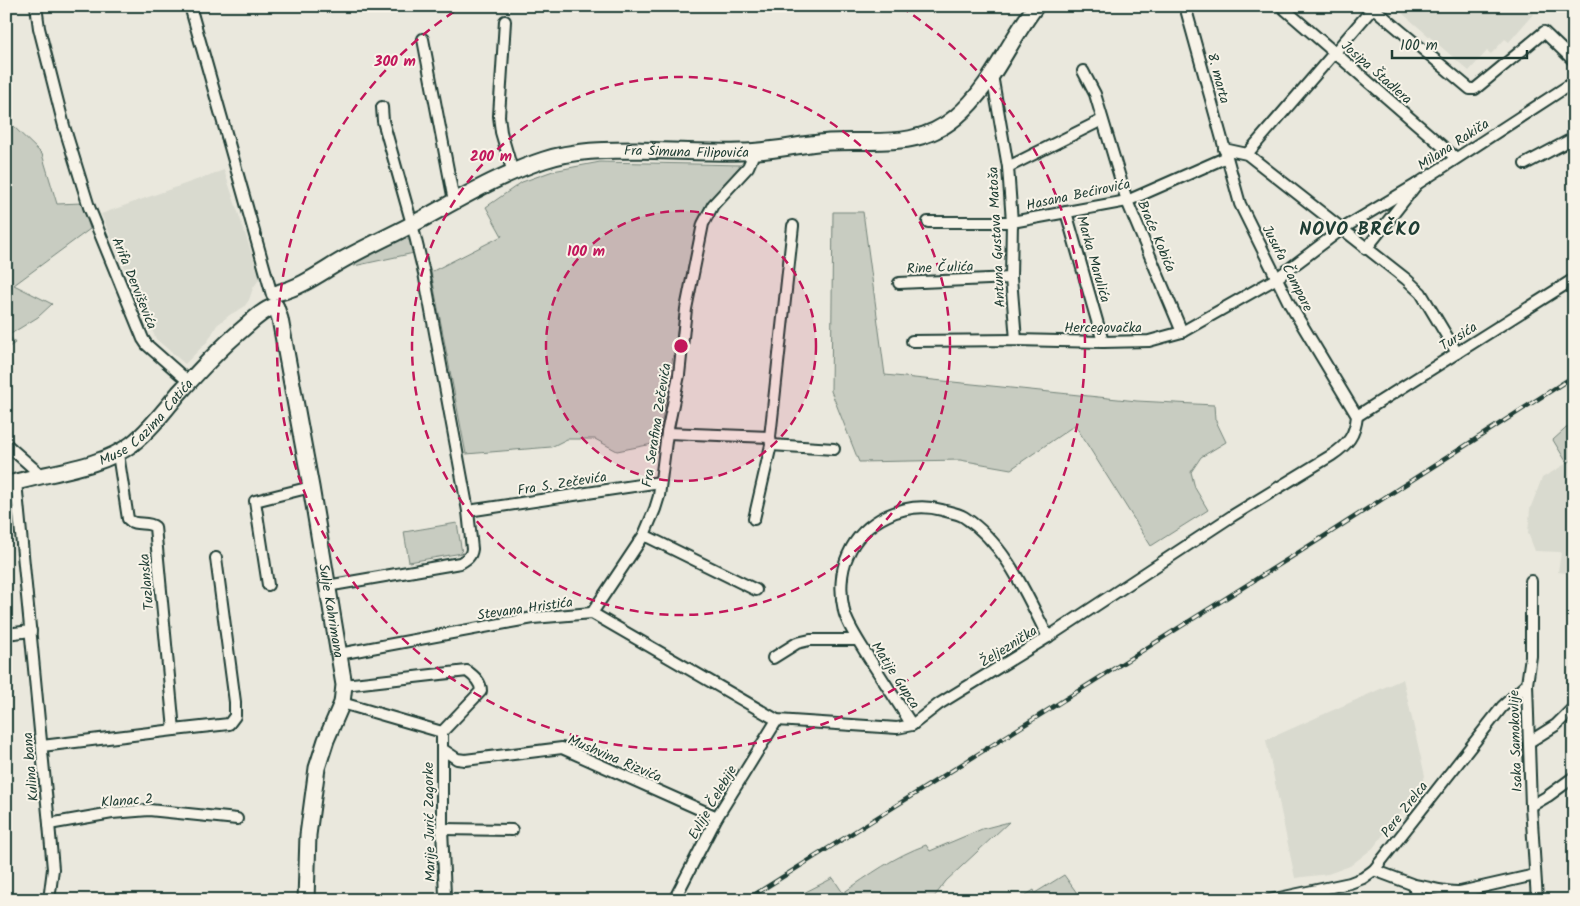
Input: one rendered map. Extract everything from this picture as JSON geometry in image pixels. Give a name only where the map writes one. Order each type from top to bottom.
[{"type":"main road","name":"Fra Šimuna Filipovića","points":[[278,302],[289,290],[336,263],[454,202],[546,159],[577,152],[618,150],[751,152],[829,142],[908,140],[926,134],[946,125],[978,95],[1036,6]]},
{"type":"main road","name":"Muse Ćazima Ćatića","points":[[11,483],[118,454],[148,430],[189,382],[230,340],[278,302]]},
{"type":"main road","name":"Sulje Kahrimana","points":[[278,302],[344,685],[342,703],[326,740],[317,768],[308,835],[306,900]]},
{"type":"street","name":"Arifa Derviševića","points":[[36,6],[39,28],[64,126],[89,207],[143,339],[147,345],[189,382]]},
{"type":"street","points":[[190,6],[278,302]]},
{"type":"street","points":[[197,6],[278,302]]},
{"type":"street","name":"8. marta","points":[[1185,6],[1225,153]]},
{"type":"street","name":"Josipa Štadlera","points":[[1281,6],[1456,158]]},
{"type":"street","points":[[1247,154],[1372,7],[1470,89],[1475,89],[1544,32],[1574,61]]},
{"type":"street","points":[[505,21],[499,116],[501,132],[513,173]]},
{"type":"street","points":[[423,39],[454,202]]},
{"type":"street","name":"Braće Kobića","points":[[1083,71],[1095,94],[1127,201],[1182,332]]},
{"type":"street","name":"Antuna Gustava Matoša","points":[[992,75],[1008,167],[1012,222],[1011,278],[1016,340]]},
{"type":"street","name":"Milana Rakiča","points":[[1366,249],[1417,184],[1574,82]]},
{"type":"street","points":[[328,586],[460,563],[471,555],[472,549],[468,511],[424,274],[383,121],[382,107]]},
{"type":"street","points":[[1008,167],[1102,120]]},
{"type":"street","points":[[1525,164],[1574,138]]},
{"type":"street","name":"Fra Serafina Zečevića","points":[[592,613],[644,535],[655,509],[659,496],[679,375],[686,309],[703,224],[714,205],[748,168],[752,158],[751,152]]},
{"type":"street","points":[[1225,153],[1247,154],[1406,279],[1421,293],[1457,353]]},
{"type":"street","name":"Hasana Bećirovića","points":[[928,222],[1012,222],[1127,201],[1225,153]]},
{"type":"street","name":"Jusufa Čampare","points":[[1225,153],[1240,204],[1289,303],[1357,416]]},
{"type":"street","name":"Hercegovačka","points":[[912,341],[1149,341],[1182,332],[1277,278],[1342,229],[1417,184]]},
{"type":"street","name":"Marka Marulića","points":[[1066,212],[1102,342]]},
{"type":"street","points":[[754,519],[770,441],[793,226]]},
{"type":"street","name":"Rine Čulića","points":[[899,283],[1011,278]]},
{"type":"street","name":"Tursića","points":[[1357,416],[1574,279]]},
{"type":"street","name":"Željeznička","points":[[912,725],[939,704],[1048,637],[1232,516],[1332,455],[1350,440],[1357,416]]},
{"type":"street","points":[[668,433],[834,448]]},
{"type":"street","points":[[6,444],[41,475]]},
{"type":"street","name":"Tuzlanska","points":[[118,454],[128,519],[133,523],[149,523],[155,527],[174,730]]},
{"type":"street","name":"Fra S. Zečevića","points":[[468,511],[660,482]]},
{"type":"street","name":"Kulina bana","points":[[11,483],[31,631],[42,746],[53,868],[50,900]]},
{"type":"street","points":[[268,585],[255,501],[311,487]]},
{"type":"street","name":"Matije Gupca","points":[[912,725],[857,640],[844,613],[841,583],[848,556],[858,539],[877,521],[899,510],[929,506],[962,516],[984,532],[1014,571],[1048,637]]},
{"type":"street","points":[[644,535],[756,590]]},
{"type":"street","points":[[42,746],[228,724],[234,716],[235,702],[216,558]]},
{"type":"street","name":"Isaka Samokovlije","points":[[1530,581],[1531,656],[1527,684],[1531,806],[1537,900]]},
{"type":"street","name":"Stevana Hristića","points":[[339,654],[533,618],[592,613],[777,720]]},
{"type":"street","points":[[6,634],[31,631]]},
{"type":"street","name":"Matije Gupca","points":[[773,658],[797,643],[810,640],[857,640]]},
{"type":"street","points":[[344,685],[467,671],[478,680],[481,691],[442,732],[442,749]]},
{"type":"street","name":"Pere Zrelca","points":[[1270,900],[1350,883],[1363,878],[1374,870],[1502,707],[1527,684]]},
{"type":"street","points":[[342,703],[442,732]]},
{"type":"street","points":[[1529,742],[1556,725],[1574,707]]},
{"type":"street","points":[[777,720],[897,728],[912,725]]},
{"type":"street","name":"Evlije Čelebije","points":[[674,900],[717,817],[777,720]]},
{"type":"street","name":"Mushvina Rizvića","points":[[442,749],[457,758],[465,760],[562,748],[717,817]]},
{"type":"street","name":"Marije Jurić Zagorke","points":[[442,749],[442,829],[445,896]]},
{"type":"street","points":[[1531,806],[1574,777]]},
{"type":"street","name":"Klanac 2","points":[[49,824],[112,813],[149,810],[237,820]]},
{"type":"street","points":[[442,829],[512,830]]},
{"type":"street","points":[[1374,870],[1414,885],[1450,893],[1535,875]]},
{"type":"street","points":[[1414,885],[1417,900]]},
{"type":"shaded area","points":[[1394,6],[1540,6],[1509,42],[1505,39],[1491,54],[1487,51],[1469,71]]},
{"type":"shaded area","points":[[6,99],[11,108],[10,123],[42,154],[57,204],[82,203],[90,229],[14,285],[52,304],[38,317],[9,335],[15,343],[6,349]]},
{"type":"shaded area","points":[[600,162],[741,165],[707,203],[700,218],[689,264],[658,443],[617,451],[595,439],[567,439],[551,447],[466,454],[431,272],[502,236],[486,207],[522,182],[553,171]]},
{"type":"shaded area","points":[[224,170],[260,278],[244,307],[217,325],[208,341],[185,364],[156,339],[101,214]]},
{"type":"shaded area","points":[[833,212],[863,212],[885,375],[1137,401],[1214,405],[1215,419],[1226,442],[1201,457],[1191,472],[1195,488],[1208,510],[1151,546],[1075,425],[1011,469],[960,460],[859,462],[831,391]]},
{"type":"shaded area","points":[[404,236],[411,242],[414,253],[354,266],[353,263]]},
{"type":"shaded area","points":[[1574,421],[1574,459],[1567,463],[1553,440]]},
{"type":"shaded area","points":[[1574,459],[1574,574],[1558,572],[1561,552],[1535,551],[1528,533],[1530,509],[1542,478]]},
{"type":"shaded area","points":[[457,523],[462,553],[409,562],[404,532]]},
{"type":"shaded area","points":[[1403,679],[1425,776],[1420,788],[1373,848],[1350,866],[1328,874],[1295,878],[1266,740]]},
{"type":"shaded area","points":[[1009,822],[946,881],[932,900],[790,900],[833,878],[843,893],[883,866],[915,849],[926,845],[930,851],[982,829]]},
{"type":"shaded area","points":[[1064,875],[1082,900],[1018,900],[1034,890],[1035,893]]},
{"type":"railway","points":[[746,900],[1320,539],[1574,376]]},
{"type":"district","name":"NOVO BRČKO","points":[[1360,228]]}]
